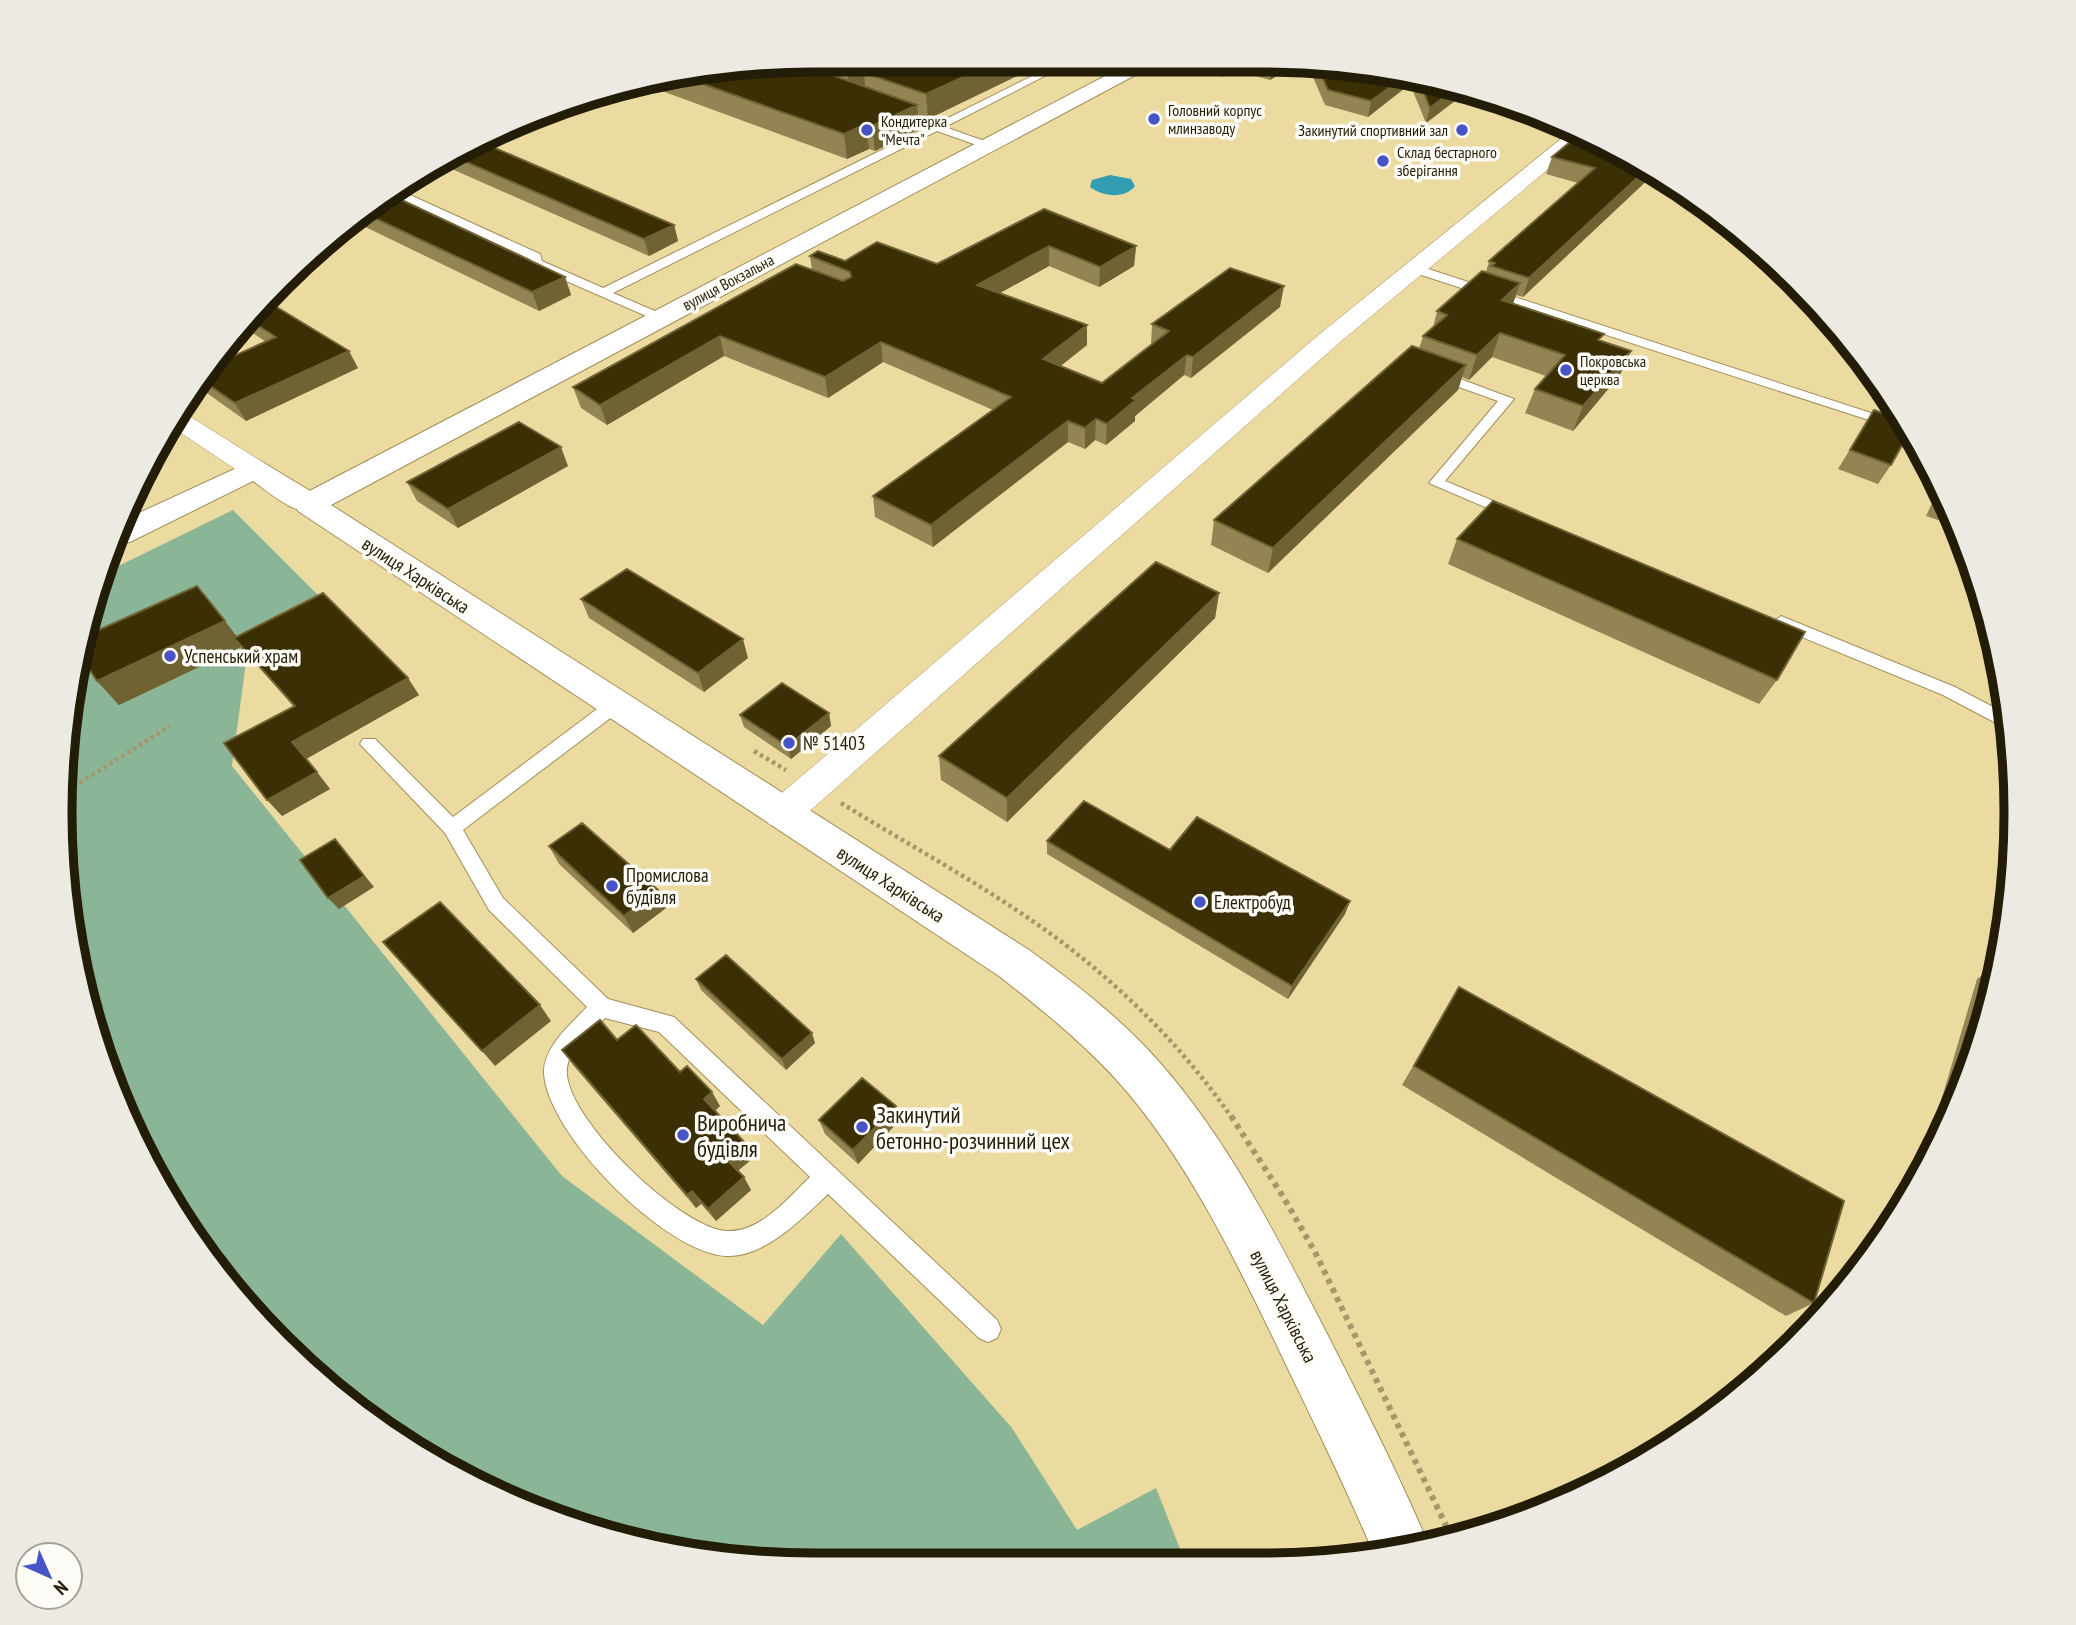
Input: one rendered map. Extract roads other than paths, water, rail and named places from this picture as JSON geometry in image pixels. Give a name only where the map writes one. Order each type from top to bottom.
[{"type":"main road","name":"вулиця Вокзальна","points":[[309,504],[660,318],[770,265],[986,145],[1126,72]]},
{"type":"main road","name":"вулиця Харківська","points":[[254,469],[1014,963],[1064,1000],[1106,1038],[1144,1078],[1214,1176],[1266,1268],[1372,1482],[1398,1541]]},
{"type":"main road","points":[[127,531],[254,469]]},
{"type":"street","points":[[782,814],[1413,268],[1572,139]]},
{"type":"street","name":"вулиця Харківська","points":[[183,423],[254,469]]},
{"type":"lane","points":[[603,293],[1048,72]]},
{"type":"lane","points":[[924,123],[986,145]]},
{"type":"lane","points":[[403,196],[536,257],[536,263],[660,318]]},
{"type":"lane","points":[[1413,268],[1894,425]]},
{"type":"lane","points":[[1423,370],[1507,400],[1436,483],[1526,519]]},
{"type":"lane","points":[[1770,618],[1949,691],[1998,718]]},
{"type":"lane","points":[[452,828],[615,705]]},
{"type":"lane","points":[[369,744],[452,828],[496,904],[601,1007],[666,1024],[988,1329]]},
{"type":"lane","points":[[601,1007],[562,1053],[555,1070],[557,1091],[575,1124],[644,1201],[688,1232],[723,1245],[745,1242],[768,1231],[828,1177]]},
{"type":"water","points":[[1110,175],[1131,179],[1135,186],[1120,195],[1101,193],[1090,187],[1092,180]]},
{"type":"place","name":"Головний корпус млинзаводу","points":[[1154,119]]},
{"type":"place","name":"Кондитерка \"Мечта\"","points":[[867,130]]},
{"type":"place","name":"Закинутий спортивний зал","points":[[1462,130]]},
{"type":"place","name":"Склад бестарного зберігання","points":[[1383,161]]},
{"type":"place","name":"Покровська церква","points":[[1566,370]]},
{"type":"place","name":"Успенський храм","points":[[170,656]]},
{"type":"place","name":"№ 51403","points":[[789,743]]},
{"type":"place","name":"Промислова будівля","points":[[612,886]]},
{"type":"place","name":"Електробуд","points":[[1200,902]]},
{"type":"place","name":"Закинутий бетонно-розчинний цех","points":[[862,1127]]},
{"type":"place","name":"Виробнича будівля","points":[[683,1135]]}]
